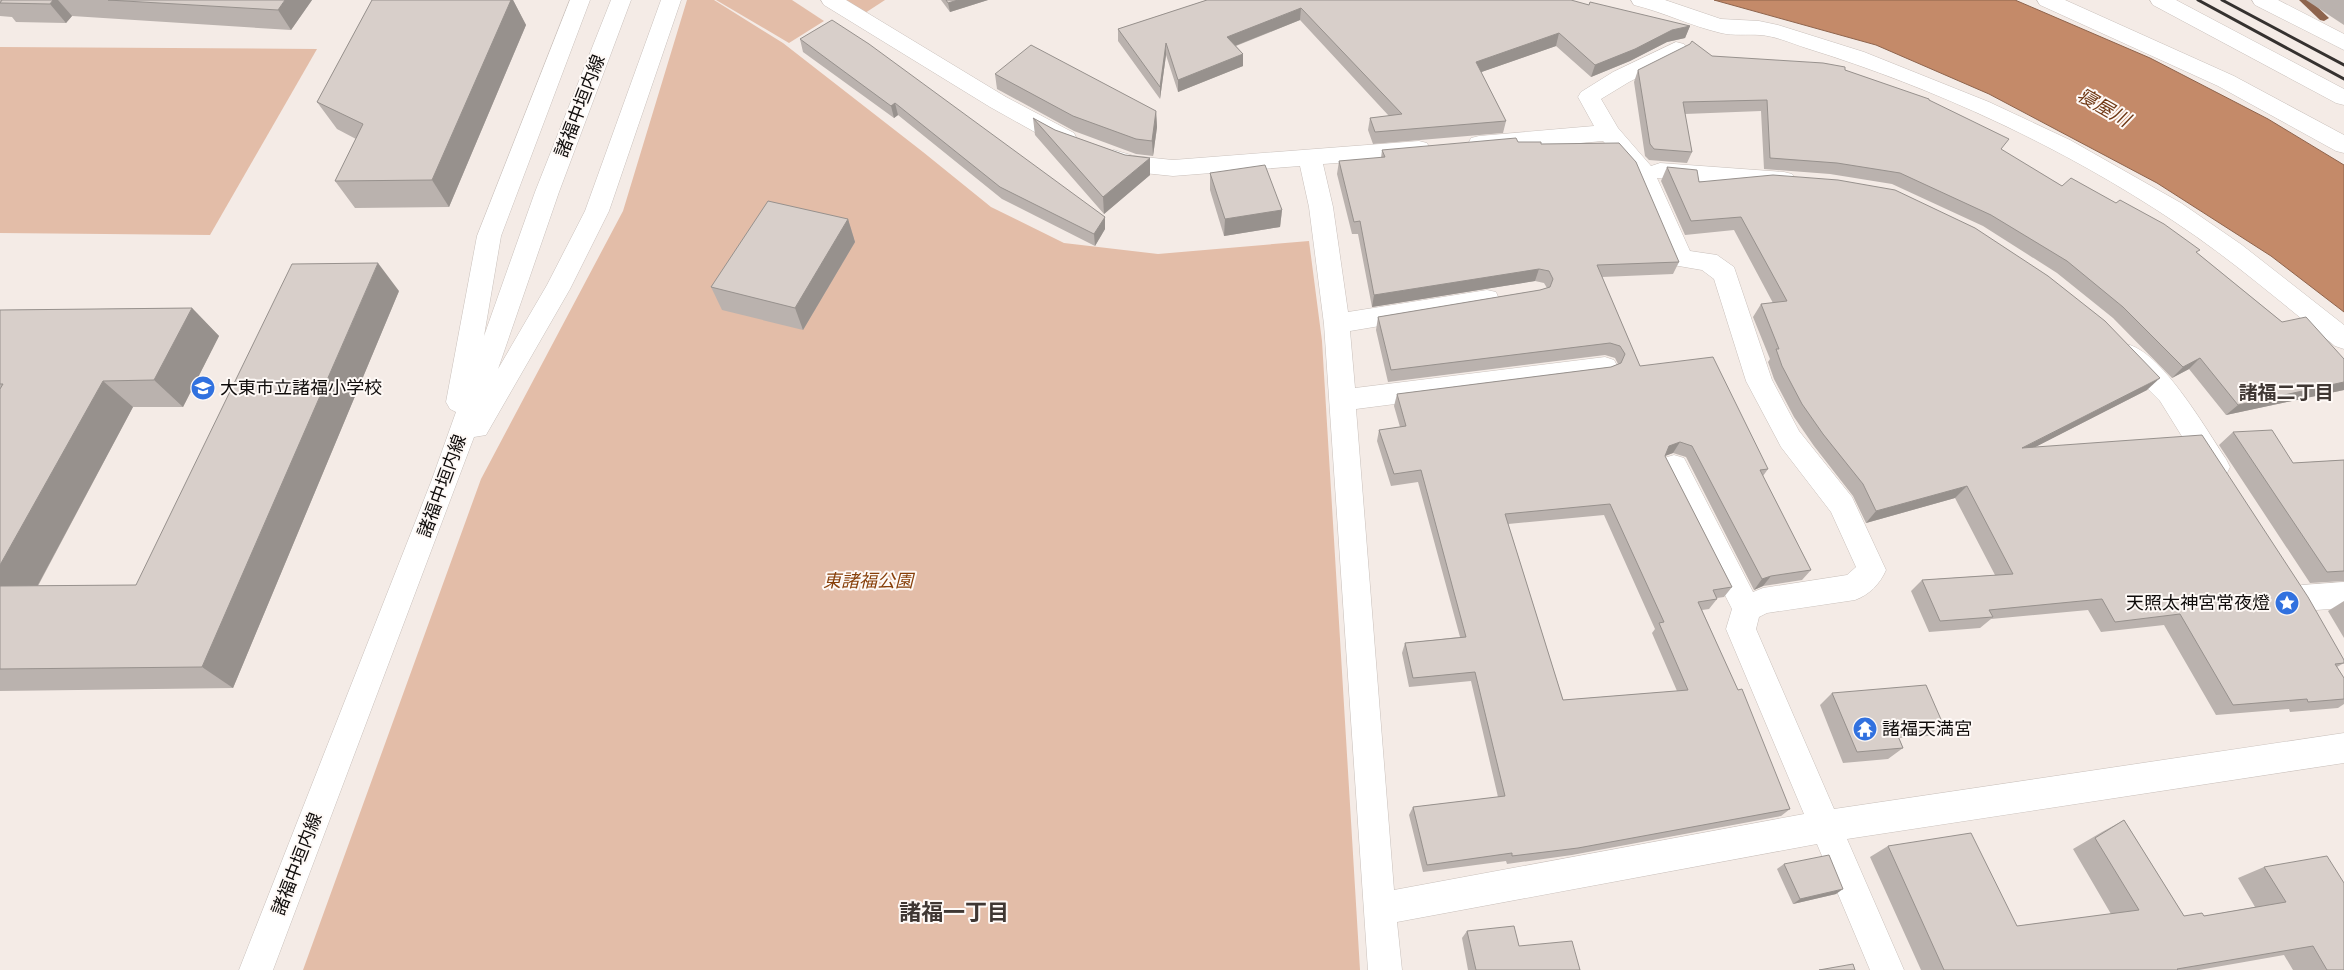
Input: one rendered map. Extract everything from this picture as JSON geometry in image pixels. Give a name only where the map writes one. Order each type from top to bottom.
[{"type":"street","points":[[445,482],[488,236],[580,0]]},
{"type":"street","points":[[445,482],[558,289],[597,211],[671,0]]},
{"type":"street","points":[[830,0],[998,102],[1090,149],[1134,164],[1174,168],[1310,159],[1609,133]]},
{"type":"street","points":[[1641,0],[1666,6],[1721,26],[1768,29],[1855,56],[1941,90],[2004,118],[2075,153],[2195,223],[2252,265],[2344,339]]},
{"type":"street","points":[[2047,0],[2226,81],[2344,145]]},
{"type":"street","points":[[2160,0],[2344,98]]},
{"type":"street","points":[[2262,0],[2344,43]]},
{"type":"street","name":"諸福中垣内線","points":[[256,970],[445,482],[547,192],[620,3]]},
{"type":"street","points":[[2197,69],[2236,42]]},
{"type":"street","points":[[1676,49],[1622,77],[1589,97],[1609,133],[1642,170],[1682,259],[1708,261],[1725,274],[1759,381],[1790,439],[1842,505],[1872,570],[1855,587],[1763,600],[1747,609]]},
{"type":"street","points":[[1310,159],[1321,206],[1337,324],[1379,909],[1386,970]]},
{"type":"street","points":[[1642,170],[1811,182]]},
{"type":"street","points":[[1337,324],[1507,296]]},
{"type":"street","points":[[2116,340],[2169,394],[2228,484]]},
{"type":"street","points":[[1343,400],[1605,367]]},
{"type":"street","points":[[1674,466],[1747,609],[1741,629],[1887,970]]},
{"type":"street","points":[[2303,601],[2344,595]]},
{"type":"street","points":[[1379,909],[1826,826],[2344,748]]},
{"type":"green space","name":"東諸福公園","points":[[687,0],[714,0],[783,43],[991,207],[1064,243],[1158,254],[1309,241],[1322,341],[1360,970],[303,970],[481,479],[623,211]]},
{"type":"green space","points":[[716,0],[792,0],[824,21],[789,43]]},
{"type":"green space","points":[[843,0],[885,0],[865,13]]},
{"type":"green space","points":[[0,47],[317,49],[210,235],[0,233]]},
{"type":"water","name":"寝屋川","points":[[1714,0],[2015,0],[2150,58],[2268,119],[2344,165],[2344,312],[2271,256],[2157,183],[1989,94],[1876,45]]},
{"type":"building","points":[[2,0],[53,0],[50,4],[0,3]]},
{"type":"building","points":[[108,0],[285,0],[278,10]]},
{"type":"building","points":[[372,0],[511,0],[432,180],[335,181],[363,124],[317,102]]},
{"type":"building","points":[[946,0],[958,0],[948,3]]},
{"type":"building","points":[[1207,0],[1571,0],[1589,5],[1590,2],[1690,26],[1672,30],[1635,49],[1595,65],[1559,33],[1476,62],[1506,121],[1375,132],[1370,118],[1402,114],[1301,8],[1227,37],[1243,54],[1178,80],[1166,43],[1160,87],[1118,29]]},
{"type":"building","points":[[832,20],[869,44],[1105,217],[1094,234],[1000,187],[895,103],[891,106],[800,39]]},
{"type":"building","points":[[1692,41],[1712,56],[1823,63],[1845,67],[1845,70],[1929,99],[2009,139],[2001,149],[2062,186],[2071,178],[2116,203],[2120,200],[2164,224],[2200,250],[2196,252],[2282,322],[2306,317],[2344,359],[2344,382],[2238,405],[2200,358],[2183,367],[2123,307],[2067,261],[1991,215],[1900,173],[1837,163],[1770,158],[1767,100],[1683,102],[1692,152],[1654,149],[1650,144],[1638,70],[1690,44]]},
{"type":"building","points":[[1031,45],[1156,111],[1152,141],[1136,139],[1073,116],[995,74]]},
{"type":"building","points":[[1033,118],[1055,130],[1125,155],[1150,158],[1103,197]]},
{"type":"building","points":[[1516,138],[1518,142],[1541,142],[1541,144],[1619,143],[1636,162],[1679,262],[1597,265],[1640,366],[1713,357],[1768,469],[1760,470],[1811,570],[1762,579],[1692,446],[1680,442],[1669,446],[1665,456],[1732,587],[1713,590],[1717,599],[1698,602],[1738,690],[1742,689],[1790,809],[1578,848],[1512,856],[1512,853],[1427,865],[1413,807],[1505,796],[1475,672],[1413,678],[1405,643],[1466,637],[1421,470],[1394,474],[1379,430],[1406,426],[1397,394],[1611,367],[1621,363],[1625,354],[1620,346],[1610,343],[1391,370],[1378,317],[1540,290],[1550,287],[1553,279],[1549,271],[1539,269],[1374,295],[1360,221],[1354,222],[1339,161],[1385,157],[1382,150]],"holes":[[[1610,504],[1664,622],[1659,623],[1688,690],[1563,700],[1505,514]]]},
{"type":"building","points":[[1265,165],[1282,210],[1225,219],[1210,173]]},
{"type":"building","points":[[1667,167],[1697,170],[1699,182],[1773,175],[1838,180],[1895,190],[1975,228],[2048,276],[2105,321],[2160,378],[2022,448],[2202,435],[2308,597],[2344,660],[2344,663],[2335,664],[2344,678],[2344,699],[2308,702],[2307,699],[2233,705],[2180,614],[2115,622],[2102,599],[1989,610],[1993,617],[1940,621],[1922,580],[2013,574],[1967,486],[1876,511],[1863,484],[1802,404],[1782,366],[1776,349],[1779,349],[1761,304],[1787,301],[1741,217],[1691,221]]},
{"type":"building","points":[[768,201],[848,219],[795,308],[711,287]]},
{"type":"building","points":[[378,263],[202,667],[0,669],[0,586],[136,585],[292,264]]},
{"type":"building","points":[[192,308],[154,380],[103,381],[0,565],[0,389],[3,384],[0,384],[0,310]]},
{"type":"building","points":[[2272,430],[2293,463],[2344,460],[2344,571],[2327,572],[2233,432]]},
{"type":"building","points":[[1926,685],[1943,724],[1895,729],[1903,748],[1857,752],[1832,693]]},
{"type":"building","points":[[2124,820],[2184,916],[2202,913],[2204,916],[2286,902],[2264,867],[2327,856],[2344,883],[2344,970],[2327,970],[2313,946],[2178,970],[1944,970],[1888,846],[1971,833],[2017,926],[2139,910],[2095,838]]},
{"type":"building","points":[[1829,855],[1843,889],[1800,899],[1784,864]]},
{"type":"building","points":[[1514,926],[1519,946],[1572,941],[1580,970],[1476,970],[1467,931]]},
{"type":"building","points":[[1853,964],[1855,970],[1819,970]]},
{"type":"waterway","points":[[2304,0],[2324,18]]},
{"type":"railway","points":[[2198,0],[2344,79]]},
{"type":"railway","points":[[2222,0],[2344,65]]},
{"type":"place","name":"大東市立諸福小学校","points":[[203,388]]},
{"type":"place","name":"天照太神宮常夜燈","points":[[2287,603]]},
{"type":"place","name":"諸福天満宮","points":[[1865,729]]},
{"type":"district","name":"諸福二丁目","points":[[2286,392]]},
{"type":"district","name":"諸福一丁目","points":[[954,912]]}]
